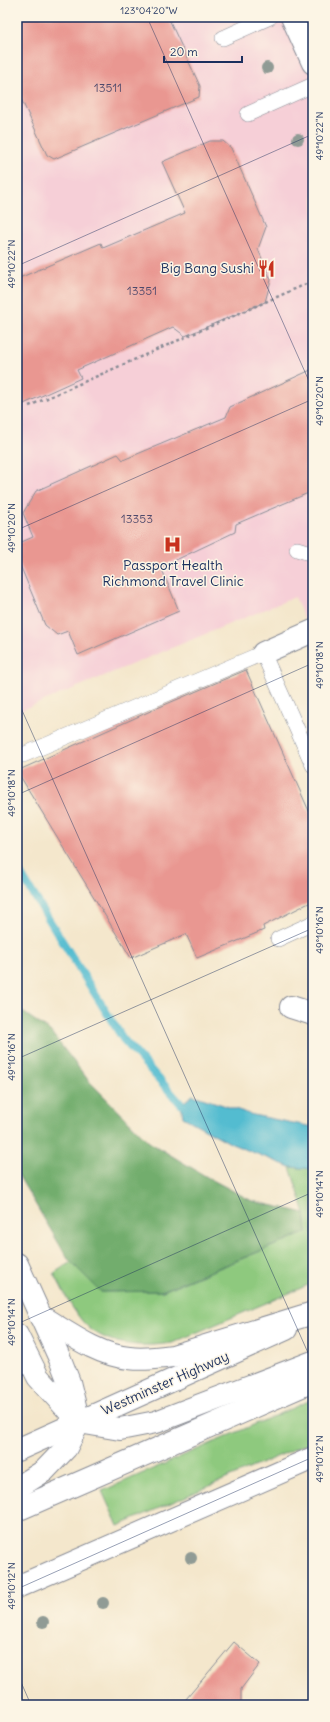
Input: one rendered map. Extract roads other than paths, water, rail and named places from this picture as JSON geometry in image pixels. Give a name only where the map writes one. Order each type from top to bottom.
[{"type":"main road","points":[[299,19],[313,63]]},
{"type":"main road","points":[[263,653],[313,631]]},
{"type":"main road","points":[[291,1007],[313,1014]]},
{"type":"main road","points":[[17,1264],[69,1382],[79,1422],[66,1448],[44,1471],[17,1488]]},
{"type":"main road","points":[[40,1316],[82,1342],[108,1353],[128,1358],[149,1359],[179,1354],[313,1313]]},
{"type":"main road","name":"Westminster Highway","points":[[17,1450],[313,1317]]},
{"type":"main road","points":[[17,1335],[38,1377],[79,1422],[120,1429],[156,1422],[313,1362]]},
{"type":"main road","points":[[17,1510],[313,1381]]},
{"type":"main road","points":[[17,1587],[313,1458]]},
{"type":"lane","points":[[223,38],[270,17]]},
{"type":"lane","points":[[248,114],[313,85]]},
{"type":"lane","points":[[297,549],[313,554]]},
{"type":"lane","points":[[23,755],[263,653],[313,765]]},
{"type":"lane","points":[[278,939],[313,923]]},
{"type":"water","points":[[193,1095],[253,1115],[313,1127],[313,1169],[290,1167],[232,1144],[183,1117],[181,1104]]},
{"type":"waterway","points":[[17,868],[123,1039],[181,1104]]},
{"type":"place","name":"Big Bang Sushi","points":[[267,268]]},
{"type":"place","name":"Passport Health Richmond Travel Clinic","points":[[173,545]]}]
